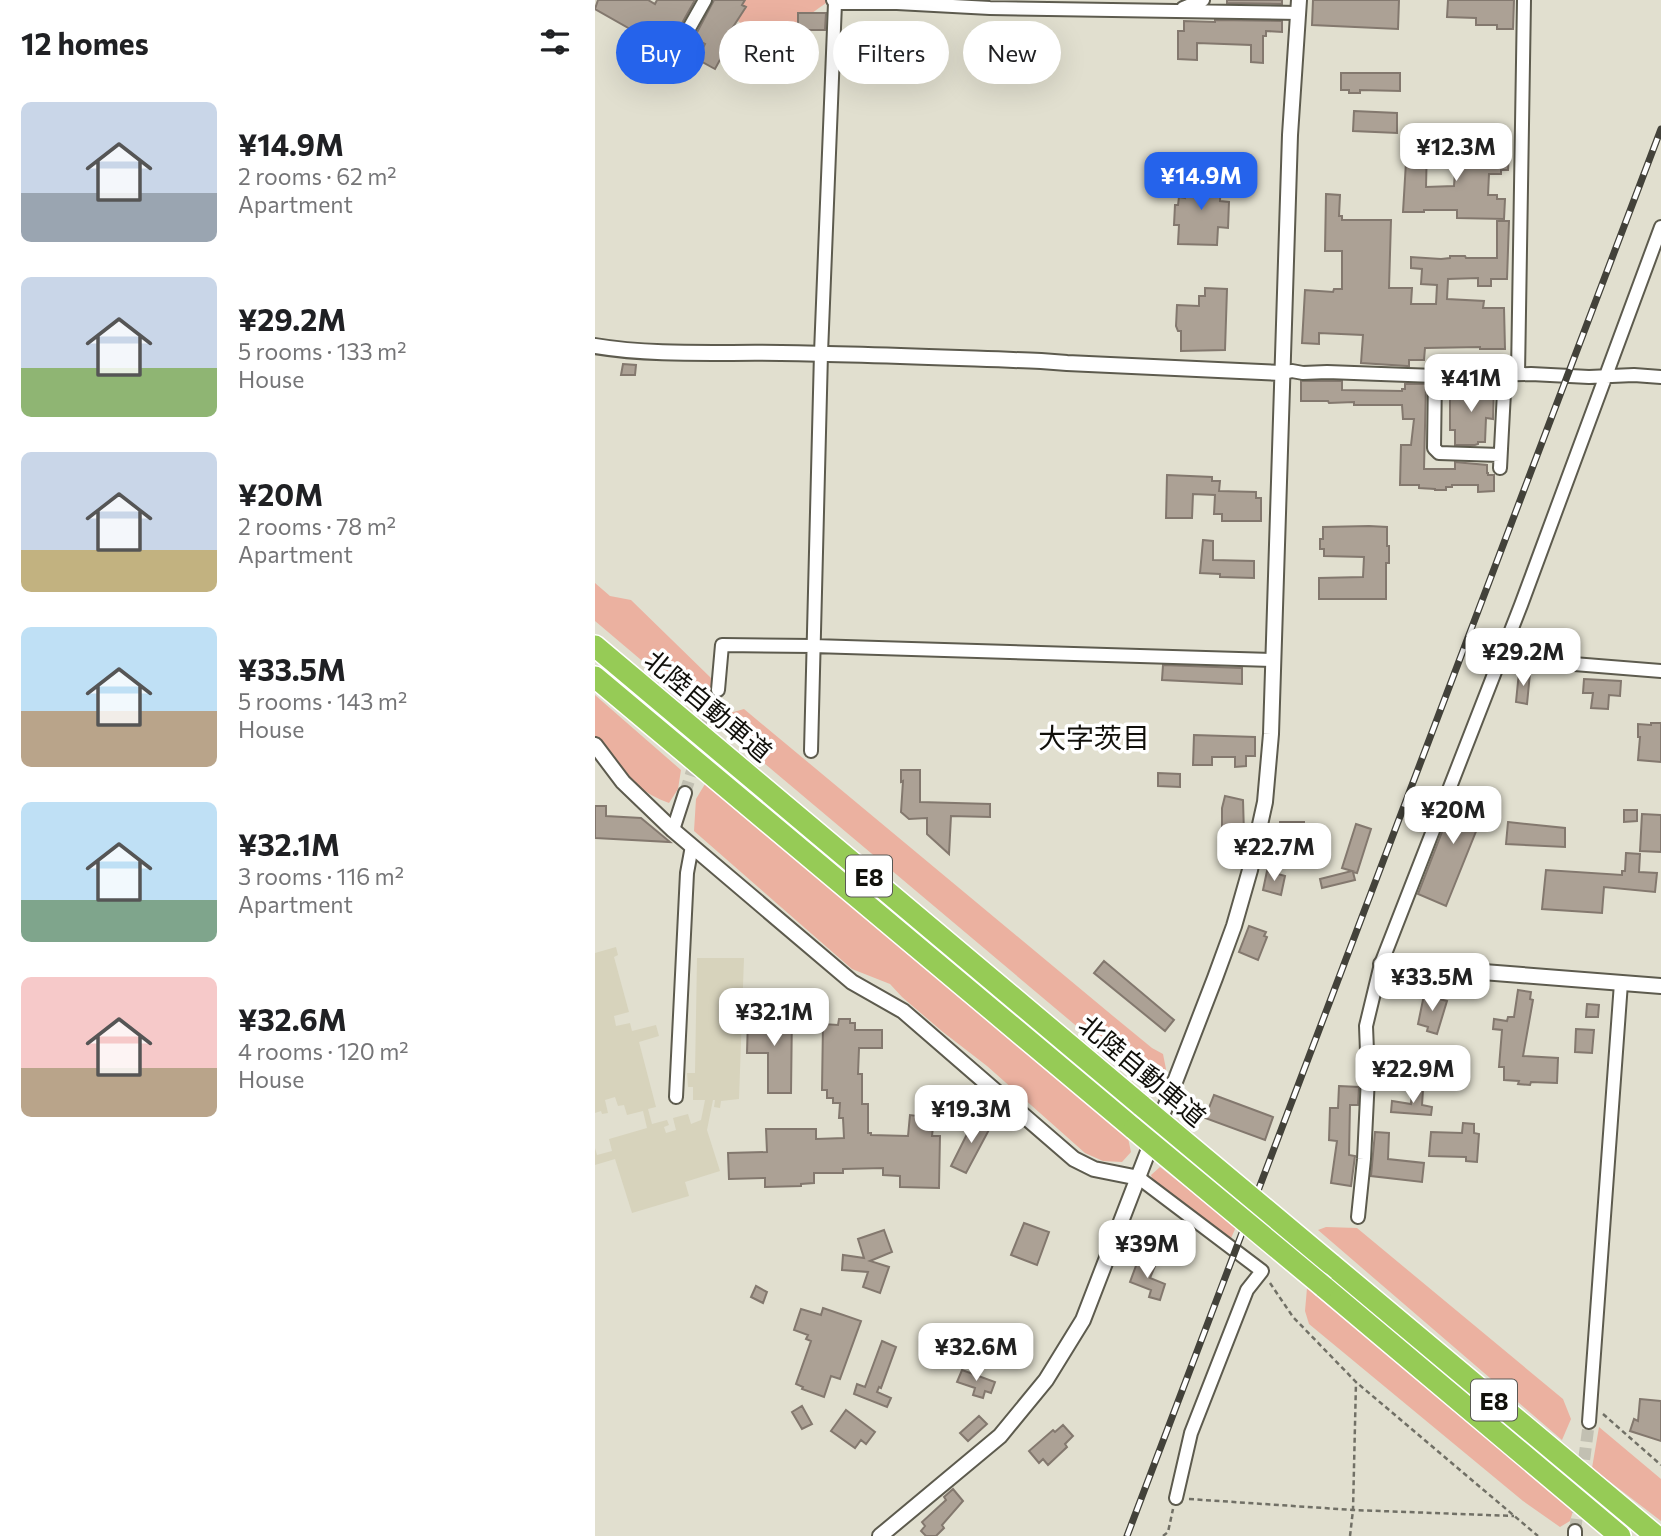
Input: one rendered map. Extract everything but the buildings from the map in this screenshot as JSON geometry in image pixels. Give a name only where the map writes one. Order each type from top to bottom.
[{"type":"highway","name":"北陸自動車道","points":[[595,646],[1656,1536]]},
{"type":"highway","name":"北陸自動車道","points":[[595,677],[1620,1536]]},
{"type":"street","points":[[693,21],[705,0]]},
{"type":"street","points":[[1176,11],[1203,0]]},
{"type":"street","points":[[1435,376],[1434,448],[1439,453],[1500,461],[1511,374],[1524,0]]},
{"type":"street","points":[[811,751],[821,354],[834,1],[1142,5],[1176,11],[1299,7],[1290,135],[1271,734],[1265,802],[1250,870],[1224,952],[1083,1320],[1046,1381],[999,1436],[880,1536]]},
{"type":"street","points":[[1359,1217],[1368,1077],[1366,1026],[1381,964],[1500,658],[1661,227]]},
{"type":"street","points":[[595,346],[690,353],[1041,361],[1282,373],[1661,377]]},
{"type":"street","points":[[718,690],[722,645],[1273,660]]},
{"type":"street","points":[[1500,658],[1661,671]]},
{"type":"street","points":[[595,746],[623,782],[673,830],[852,982],[903,1011],[1074,1158],[1094,1168],[1139,1178],[1262,1271],[1247,1290],[1191,1433],[1176,1498]]},
{"type":"street","points":[[673,830],[685,793]]},
{"type":"street","points":[[676,1097],[687,873],[692,846]]},
{"type":"street","points":[[1381,964],[1661,986]]},
{"type":"street","points":[[1590,1422],[1621,983]]},
{"type":"path","points":[[1262,1271],[1293,1317],[1356,1382],[1538,1536]]},
{"type":"path","points":[[1350,1536],[1356,1382]]},
{"type":"path","points":[[1590,1402],[1661,1465]]},
{"type":"path","points":[[1163,1536],[1168,1532],[1176,1498],[1353,1510],[1514,1516]]},
{"type":"shaded area","points":[[711,0],[830,0],[798,21],[737,20]]},
{"type":"shaded area","points":[[595,583],[610,596],[631,600],[711,678],[712,690],[705,714],[595,621]]},
{"type":"shaded area","points":[[595,695],[681,770],[678,789],[669,803],[637,785],[596,740]]},
{"type":"shaded area","points":[[744,709],[1113,1016],[1163,1054],[1166,1069],[1156,1093],[720,726],[730,713]]},
{"type":"shaded area","points":[[705,784],[1076,1093],[1128,1138],[1131,1152],[1122,1162],[1103,1161],[1085,1153],[890,984],[852,969],[694,831],[696,799]]},
{"type":"shaded area","points":[[616,947],[618,955],[614,957],[629,1012],[614,1016],[616,1026],[630,1023],[632,1031],[656,1025],[659,1036],[639,1042],[656,1107],[648,1109],[652,1124],[667,1120],[669,1125],[664,1127],[666,1133],[676,1130],[673,1118],[688,1114],[691,1124],[701,1120],[705,1100],[693,1100],[693,1087],[688,1087],[687,1073],[695,1073],[697,958],[744,958],[739,1099],[721,1101],[720,1108],[714,1107],[713,1100],[707,1130],[720,1171],[685,1182],[689,1196],[632,1213],[615,1159],[595,1165],[595,1148],[597,1155],[612,1151],[609,1139],[647,1128],[643,1111],[627,1115],[624,1105],[618,1106],[615,1097],[605,1100],[608,1113],[595,1113],[595,953]]},
{"type":"shaded area","points":[[1160,1167],[1236,1227],[1228,1245],[1154,1184],[1151,1175]]},
{"type":"shaded area","points":[[1326,1227],[1357,1228],[1563,1399],[1571,1419],[1562,1440],[1318,1230]]},
{"type":"shaded area","points":[[1307,1288],[1573,1511],[1570,1521],[1560,1527],[1523,1501],[1309,1324],[1305,1311]]},
{"type":"shaded area","points":[[1599,1427],[1661,1479],[1661,1521],[1592,1468]]},
{"type":"tunnel","points":[[685,793],[718,690]]},
{"type":"tunnel","points":[[1575,1531],[1589,1422]]},
{"type":"railway","points":[[1127,1536],[1661,129]]},
{"type":"district","name":"大字茨目","points":[[1094,737]]}]
